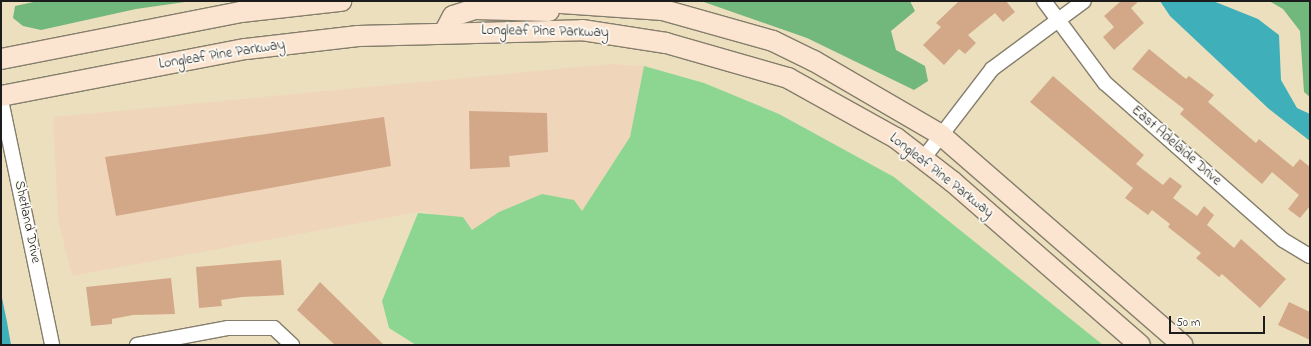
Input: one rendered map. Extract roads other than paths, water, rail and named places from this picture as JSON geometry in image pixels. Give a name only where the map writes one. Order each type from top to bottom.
[{"type":"main road","points":[[1,59],[241,12],[341,1]]},
{"type":"main road","name":"Longleaf Pine Parkway","points":[[532,1],[625,5],[701,19],[773,41],[883,98],[941,135],[1183,345]]},
{"type":"main road","points":[[445,31],[453,16],[475,9],[619,15],[625,5]]},
{"type":"main road","name":"Longleaf Pine Parkway","points":[[1,96],[246,48],[445,31],[582,30],[629,35],[703,51],[788,78],[896,138],[923,159],[1140,345]]},
{"type":"street","name":"East Adelaide Drive","points":[[1044,1],[1105,83],[1283,240],[1310,256]]},
{"type":"street","points":[[923,159],[992,69],[1084,1]]},
{"type":"street","name":"Shetland Drive","points":[[1,100],[52,345]]},
{"type":"street","points":[[137,345],[228,328],[274,328],[292,345]]},
{"type":"water","points":[[1160,1],[1213,1],[1258,19],[1279,35],[1281,80],[1297,108],[1310,114],[1310,141],[1269,109],[1170,16]]},
{"type":"water","points":[[1,293],[7,322],[11,345],[1,345]]}]
